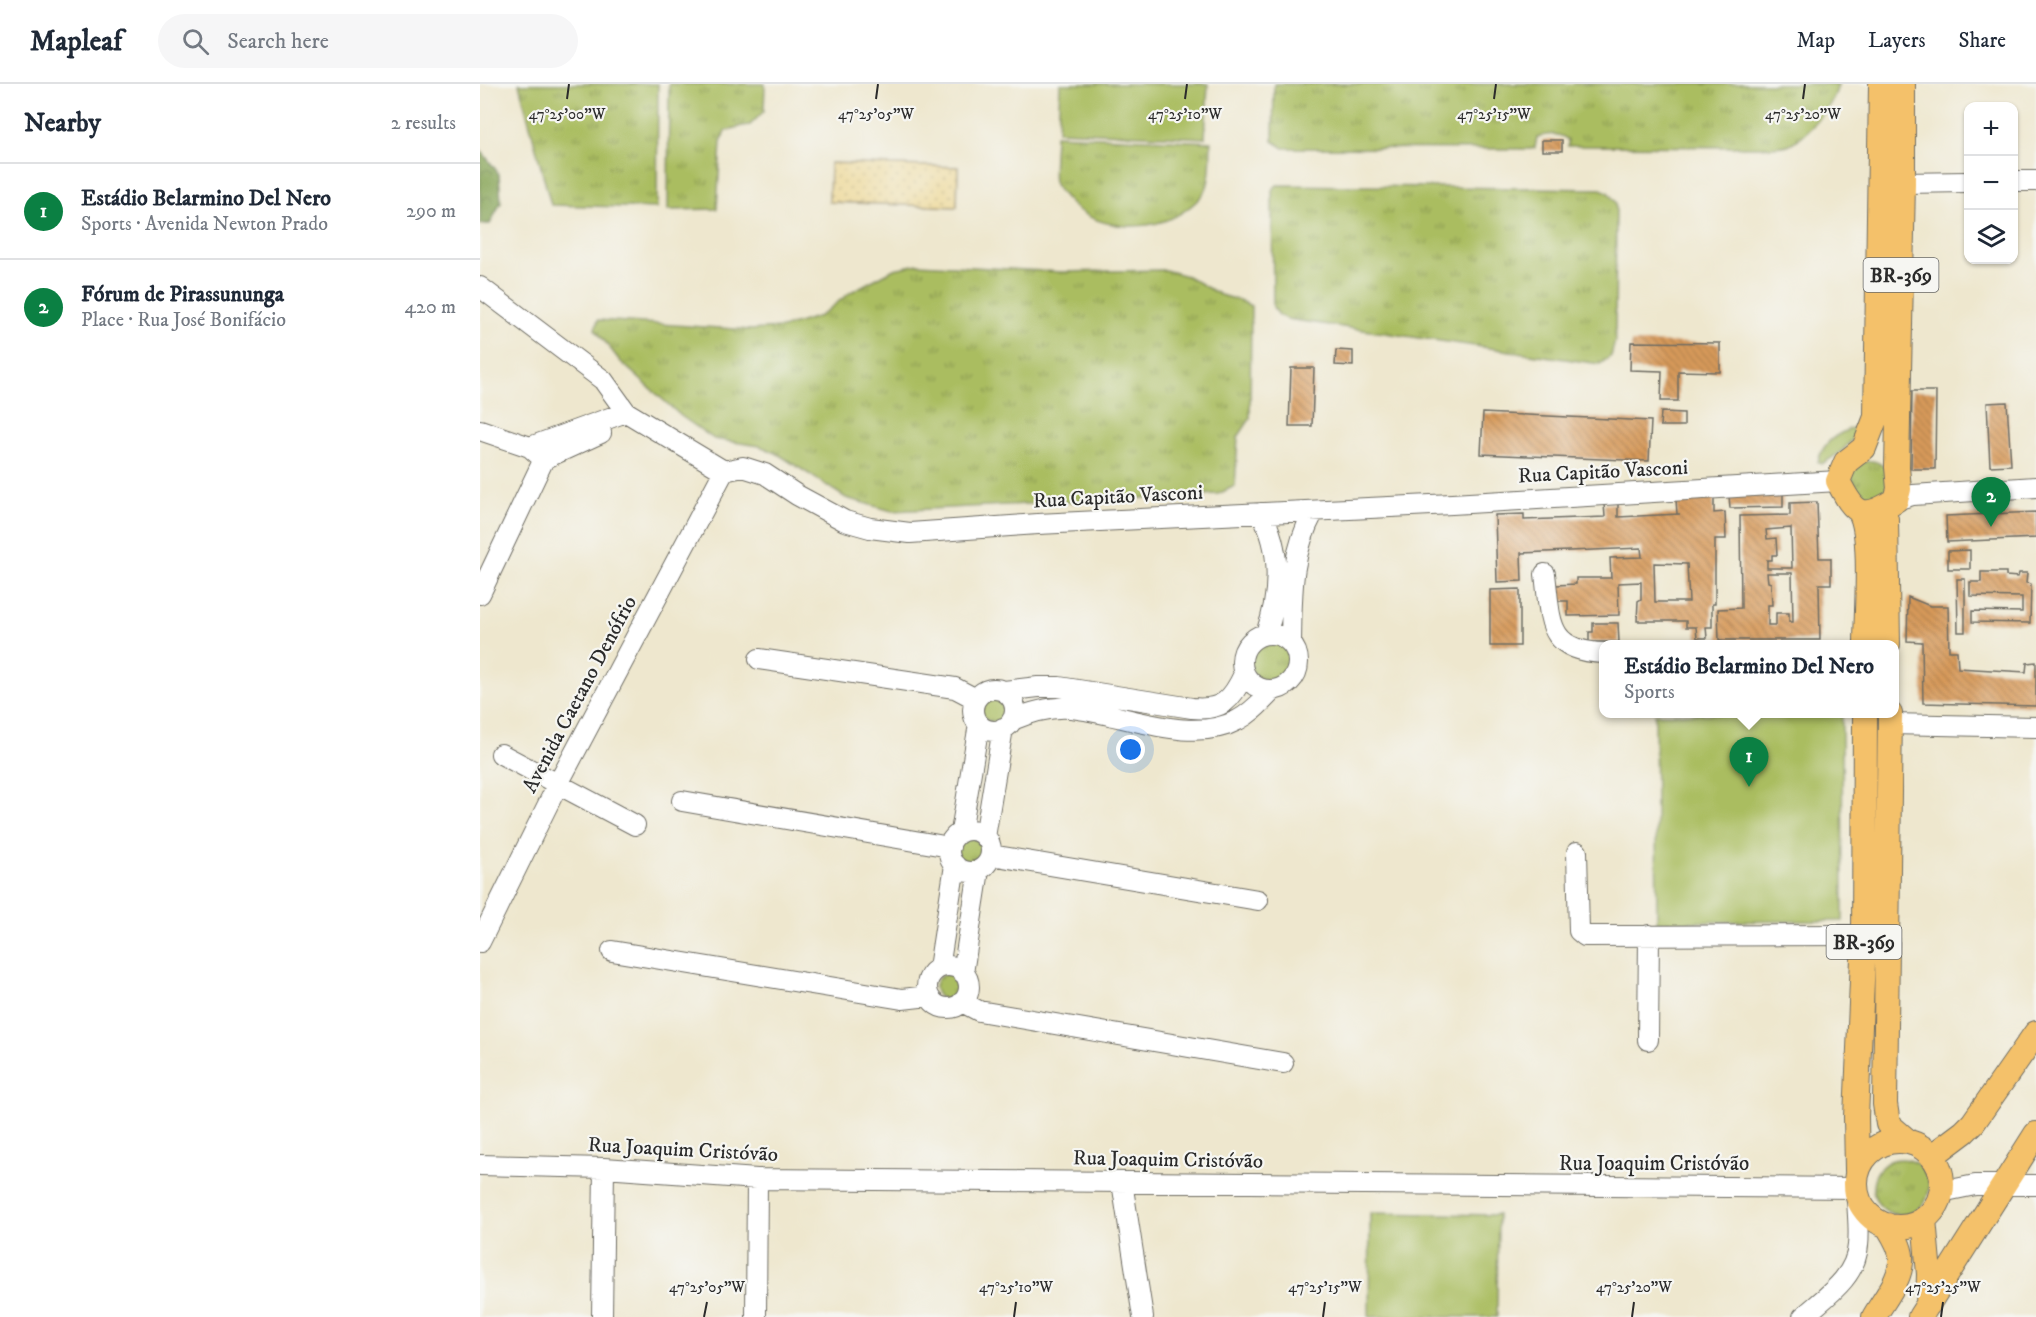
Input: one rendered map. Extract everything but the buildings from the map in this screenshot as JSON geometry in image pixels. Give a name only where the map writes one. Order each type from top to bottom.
[{"type":"main road","name":"BR-369","points":[[1838,482],[1846,462],[1864,448],[1876,417],[1881,84]]},
{"type":"main road","name":"BR-369","points":[[1888,640],[1886,519],[1890,504],[1899,489],[1897,467],[1903,84]]},
{"type":"main road","points":[[1864,448],[1878,453],[1897,467]]},
{"type":"main road","points":[[1838,482],[1847,501],[1860,512],[1864,520],[1867,538],[1866,640]]},
{"type":"main road","points":[[1860,512],[1871,513],[1890,504]]},
{"type":"main road","name":"BR-369","points":[[1856,1184],[1856,1117],[1864,935],[1866,718]]},
{"type":"main road","name":"BR-369","points":[[1890,719],[1885,1104],[1888,1124],[1921,1148],[1939,1167],[1942,1180],[1941,1192]]},
{"type":"main road","points":[[1941,1192],[1938,1203],[1924,1219],[1912,1225],[1900,1227],[1887,1225],[1868,1214],[1861,1205],[1856,1184],[1863,1159],[1872,1149],[1890,1142],[1921,1148],[1964,1132],[1973,1123],[2036,1033]]},
{"type":"main road","points":[[1924,1311],[2036,1134]]},
{"type":"main road","points":[[1924,1219],[1929,1274],[1924,1311]]},
{"type":"main road","points":[[1874,1317],[1898,1277],[1901,1265],[1898,1243],[1887,1225]]},
{"type":"street","points":[[2018,181],[2036,181]]},
{"type":"street","points":[[1903,183],[1964,182]]},
{"type":"street","points":[[480,287],[603,380],[630,414],[724,471]]},
{"type":"street","points":[[480,430],[537,453],[630,414]]},
{"type":"street","points":[[480,594],[537,453]]},
{"type":"street","name":"Rua Capitão Vasconi","points":[[724,471],[743,467],[765,474],[797,495],[845,521],[870,528],[910,533],[1838,482]]},
{"type":"street","name":"Avenida Caetano Denófrio","points":[[480,942],[558,784],[724,471]]},
{"type":"street","points":[[1890,504],[1913,495],[2036,487]]},
{"type":"street","points":[[1291,643],[1275,634],[1258,636],[1245,648],[1241,666],[1244,674],[1256,687],[1273,690],[1282,688],[1295,676],[1298,659],[1291,643],[1283,606],[1286,559],[1300,540],[1314,511]]},
{"type":"street","points":[[1261,513],[1286,559]]},
{"type":"street","points":[[1545,574],[1553,630],[1567,645],[1584,652],[1599,653]]},
{"type":"street","points":[[1266,634],[1283,606]]},
{"type":"street","points":[[759,659],[955,688],[976,699]]},
{"type":"street","points":[[939,968],[952,967],[963,973],[969,984],[966,997],[962,1002],[950,1008],[938,1005],[929,996],[927,983],[939,968],[955,848],[979,724],[974,712],[976,699],[980,694],[992,689],[1004,692],[1038,687],[1059,687],[1209,709],[1230,698],[1236,692],[1244,674]]},
{"type":"street","points":[[979,724],[990,730],[1038,711],[1070,708],[1203,731],[1226,726],[1238,720],[1249,713],[1273,690]]},
{"type":"street","points":[[963,973],[1008,724],[1015,713],[1013,701],[1004,692]]},
{"type":"street","points":[[1890,719],[2036,727]]},
{"type":"street","points":[[501,754],[635,825]]},
{"type":"street","points":[[682,801],[955,848]]},
{"type":"street","points":[[955,848],[974,831],[985,854]]},
{"type":"street","points":[[955,848],[966,872],[985,854]]},
{"type":"street","points":[[1577,852],[1579,931],[1585,936],[1864,935]]},
{"type":"street","points":[[985,854],[1258,900]]},
{"type":"street","points":[[1648,1040],[1649,935]]},
{"type":"street","points":[[612,951],[902,999],[929,996]]},
{"type":"street","points":[[962,1002],[979,1011],[1283,1063]]},
{"type":"street","name":"Rua Joaquim Cristóvão","points":[[480,1165],[604,1168],[757,1179],[1856,1184]]},
{"type":"street","points":[[602,1317],[604,1168]]},
{"type":"street","points":[[756,1317],[757,1179]]},
{"type":"street","points":[[1122,1182],[1143,1317]]},
{"type":"street","points":[[1803,1317],[1848,1275],[1854,1262],[1858,1246],[1856,1184]]},
{"type":"street","points":[[1941,1192],[1975,1185],[2036,1185]]},
{"type":"green space","points":[[519,84],[658,84],[657,208],[551,205]]},
{"type":"green space","points":[[669,84],[765,84],[764,111],[750,125],[725,131],[721,142],[717,209],[668,210]]},
{"type":"green space","points":[[1060,84],[1208,84],[1205,138],[1058,131]]},
{"type":"green space","points":[[1274,84],[1838,84],[1832,101],[1820,118],[1805,134],[1785,146],[1568,146],[1568,140],[1565,138],[1549,135],[1537,137],[1535,148],[1531,149],[1284,148],[1273,141]]},
{"type":"green space","points":[[1055,135],[1211,142],[1208,184],[1198,200],[1191,206],[1163,221],[1131,226],[1099,220],[1084,214],[1071,204],[1055,185],[1053,172]]},
{"type":"green space","points":[[480,149],[499,174],[501,202],[490,224],[480,224]]},
{"type":"green space","points":[[1277,185],[1601,189],[1608,192],[1616,203],[1615,341],[1611,356],[1600,364],[1287,319],[1279,315],[1273,307],[1272,190]]},
{"type":"green space","points":[[918,264],[1061,272],[1165,270],[1187,276],[1220,295],[1251,306],[1250,419],[1238,437],[1235,486],[1218,494],[892,511],[846,498],[778,454],[760,446],[714,439],[681,416],[620,361],[595,329],[598,320],[750,330],[782,328],[820,316],[851,292],[894,269]]},
{"type":"green space","points":[[1852,428],[1857,430],[1847,446],[1821,464],[1818,462],[1823,449],[1830,440]]},
{"type":"green space","points":[[1870,461],[1884,466],[1889,480],[1884,494],[1870,499],[1856,494],[1851,480],[1856,466]]},
{"type":"green space","points":[[1270,642],[1284,648],[1290,662],[1284,676],[1270,682],[1256,676],[1250,662],[1256,648]]},
{"type":"green space","points":[[994,696],[1003,700],[1007,709],[1003,718],[994,722],[985,718],[981,709],[985,700]]},
{"type":"green space","points":[[1655,718],[1842,718],[1843,921],[1657,922]]},
{"type":"green space","points":[[970,838],[979,842],[983,851],[979,860],[970,864],[961,860],[957,851],[961,842]]},
{"type":"green space","points":[[948,974],[957,978],[961,987],[957,996],[948,1000],[939,996],[935,987],[939,978]]},
{"type":"green space","points":[[1901,1159],[1921,1167],[1929,1187],[1921,1207],[1901,1215],[1881,1207],[1873,1187],[1881,1167]]},
{"type":"green space","points":[[1370,1213],[1498,1215],[1497,1317],[1369,1317]]},
{"type":"sand","points":[[830,163],[958,167],[957,207],[829,202]]},
{"type":"place","name":"Fórum de Pirassununga","points":[[1991,527]]},
{"type":"place","name":"Estádio Belarmino Del Nero","points":[[1749,787]]}]
